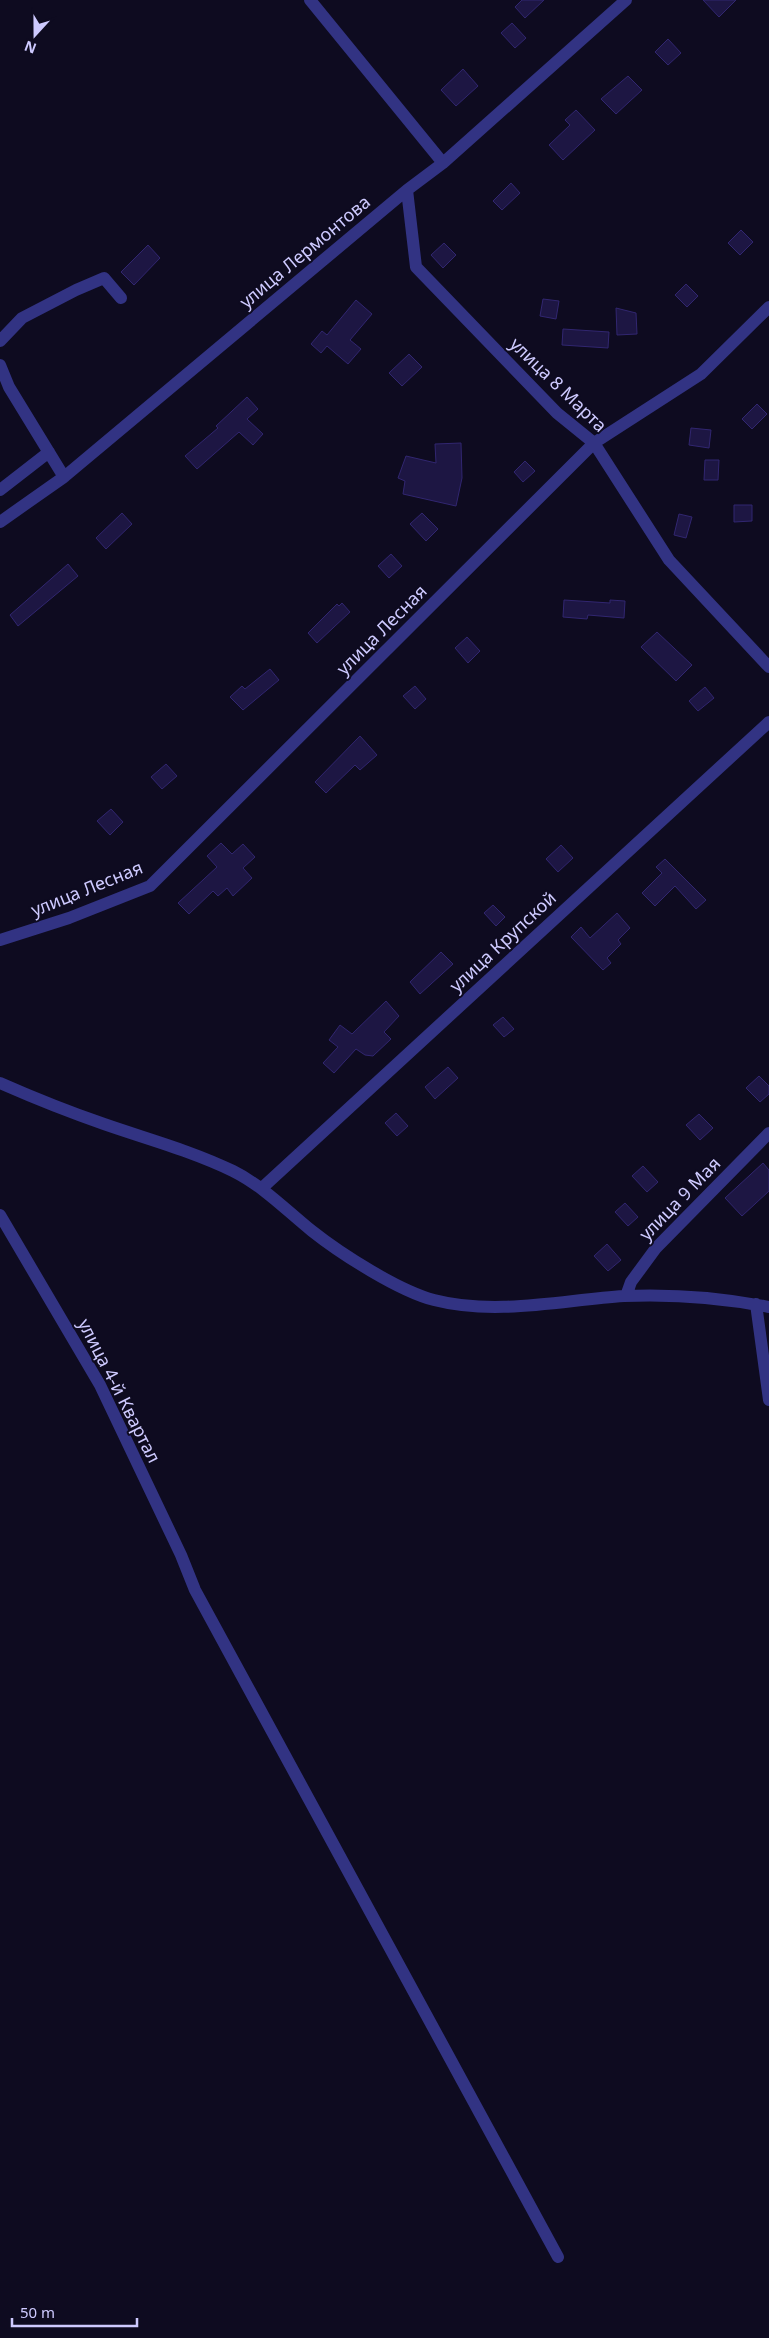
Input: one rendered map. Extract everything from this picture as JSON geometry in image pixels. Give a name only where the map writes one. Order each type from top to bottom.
[{"type":"street","points":[[310,0],[443,163]]},
{"type":"street","name":"улица Лермонтова","points":[[0,522],[64,477],[407,190],[443,163],[626,0]]},
{"type":"street","name":"улица 8 Марта","points":[[407,190],[416,267],[557,413],[594,443],[669,560],[769,667]]},
{"type":"street","points":[[0,341],[22,318],[104,278],[121,298]]},
{"type":"street","name":"улица Лесная","points":[[0,940],[69,918],[150,886],[594,443],[701,374],[769,307]]},
{"type":"street","points":[[0,365],[9,387],[64,477]]},
{"type":"street","points":[[0,490],[49,452]]},
{"type":"street","name":"улица Крупской","points":[[262,1188],[769,722]]},
{"type":"street","points":[[0,1083],[95,1121],[224,1168],[262,1188],[337,1249],[411,1291],[433,1300],[496,1307],[626,1296],[694,1298],[763,1306],[769,1400]]},
{"type":"street","name":"улица 9 Мая","points":[[626,1296],[631,1282],[656,1248],[769,1134]]},
{"type":"street","name":"улица 4-й Квартал","points":[[0,1215],[100,1385],[181,1554],[195,1590],[558,2257]]},
{"type":"building","points":[[522,0],[544,0],[525,18],[515,7]]},
{"type":"building","points":[[703,0],[736,0],[719,17]]},
{"type":"building","points":[[512,23],[526,38],[515,48],[501,33]]},
{"type":"building","points":[[668,39],[681,53],[668,65],[655,52]]},
{"type":"building","points":[[463,69],[478,86],[456,106],[441,90]]},
{"type":"building","points":[[628,76],[642,90],[616,114],[601,99]]},
{"type":"building","points":[[576,110],[595,130],[563,160],[549,145],[570,125],[565,120]]},
{"type":"building","points":[[511,183],[520,193],[502,210],[493,201]]},
{"type":"building","points":[[741,230],[753,242],[740,255],[728,243]]},
{"type":"building","points":[[444,243],[456,255],[443,268],[431,255]]},
{"type":"building","points":[[148,245],[160,258],[134,285],[121,272]]},
{"type":"building","points":[[686,284],[698,296],[687,307],[675,295]]},
{"type":"building","points":[[543,299],[559,301],[556,319],[540,316]]},
{"type":"building","points":[[356,300],[372,314],[350,340],[361,349],[348,364],[327,346],[321,353],[311,344],[322,331],[327,335]]},
{"type":"building","points":[[616,308],[636,313],[637,334],[617,335]]},
{"type":"building","points":[[563,329],[609,332],[608,348],[562,345]]},
{"type":"building","points":[[409,354],[422,367],[402,386],[389,373]]},
{"type":"building","points":[[247,397],[258,409],[247,419],[263,434],[253,445],[239,432],[197,469],[185,456],[218,428],[216,426]]},
{"type":"building","points":[[757,404],[767,414],[752,429],[742,419]]},
{"type":"building","points":[[691,428],[711,430],[709,448],[689,445]]},
{"type":"building","points":[[461,443],[462,478],[456,506],[403,494],[405,481],[398,478],[406,456],[436,463],[435,444]]},
{"type":"building","points":[[705,460],[719,460],[718,480],[704,480]]},
{"type":"building","points":[[525,461],[535,471],[523,482],[514,472]]},
{"type":"building","points":[[734,505],[752,505],[752,521],[734,522]]},
{"type":"building","points":[[122,513],[132,524],[106,549],[96,538]]},
{"type":"building","points":[[422,513],[438,529],[426,541],[410,524]]},
{"type":"building","points":[[679,514],[692,517],[686,538],[674,535]]},
{"type":"building","points":[[391,554],[402,566],[389,578],[378,566]]},
{"type":"building","points":[[68,564],[78,576],[18,626],[10,615]]},
{"type":"building","points":[[564,600],[610,603],[610,600],[625,601],[624,618],[588,615],[587,619],[563,617]]},
{"type":"building","points":[[342,603],[350,612],[317,643],[308,633],[337,604],[339,606]]},
{"type":"building","points":[[657,632],[692,665],[676,681],[641,647]]},
{"type":"building","points":[[467,637],[480,651],[468,663],[455,648]]},
{"type":"building","points":[[270,669],[279,680],[243,710],[230,697],[242,686],[245,689]]},
{"type":"building","points":[[415,686],[426,699],[415,709],[403,696]]},
{"type":"building","points":[[705,687],[714,698],[698,711],[689,701]]},
{"type":"building","points":[[360,736],[377,755],[360,770],[355,765],[326,793],[315,782]]},
{"type":"building","points":[[166,764],[177,776],[162,789],[151,777]]},
{"type":"building","points":[[111,809],[123,822],[110,835],[97,821]]},
{"type":"building","points":[[221,843],[232,854],[243,844],[255,857],[243,868],[252,878],[233,896],[227,888],[218,896],[213,891],[189,914],[178,903],[217,867],[207,856]]},
{"type":"building","points":[[561,845],[573,858],[558,872],[546,859]]},
{"type":"building","points":[[665,859],[706,900],[696,909],[675,886],[655,906],[642,893],[662,873],[656,867]]},
{"type":"building","points":[[493,905],[505,917],[496,926],[484,913]]},
{"type":"building","points":[[617,913],[630,928],[618,940],[621,944],[607,958],[611,963],[603,970],[571,937],[581,927],[590,938]]},
{"type":"building","points":[[441,952],[453,964],[420,994],[410,982]]},
{"type":"building","points":[[386,1001],[399,1016],[384,1032],[391,1039],[373,1056],[365,1055],[356,1049],[334,1073],[323,1063],[338,1047],[329,1040],[340,1025],[352,1034]]},
{"type":"building","points":[[503,1017],[514,1029],[504,1037],[493,1025]]},
{"type":"building","points":[[448,1067],[458,1078],[435,1099],[425,1087]]},
{"type":"building","points":[[759,1076],[769,1086],[769,1094],[760,1102],[746,1088]]},
{"type":"building","points":[[396,1113],[408,1126],[397,1136],[385,1123]]},
{"type":"building","points":[[699,1114],[713,1128],[700,1140],[686,1125]]},
{"type":"building","points":[[763,1163],[769,1170],[769,1191],[742,1216],[725,1198]]},
{"type":"building","points":[[643,1166],[658,1182],[647,1192],[632,1176]]},
{"type":"building","points":[[625,1203],[638,1217],[628,1226],[615,1212]]},
{"type":"building","points":[[607,1244],[621,1260],[608,1271],[594,1256]]}]
